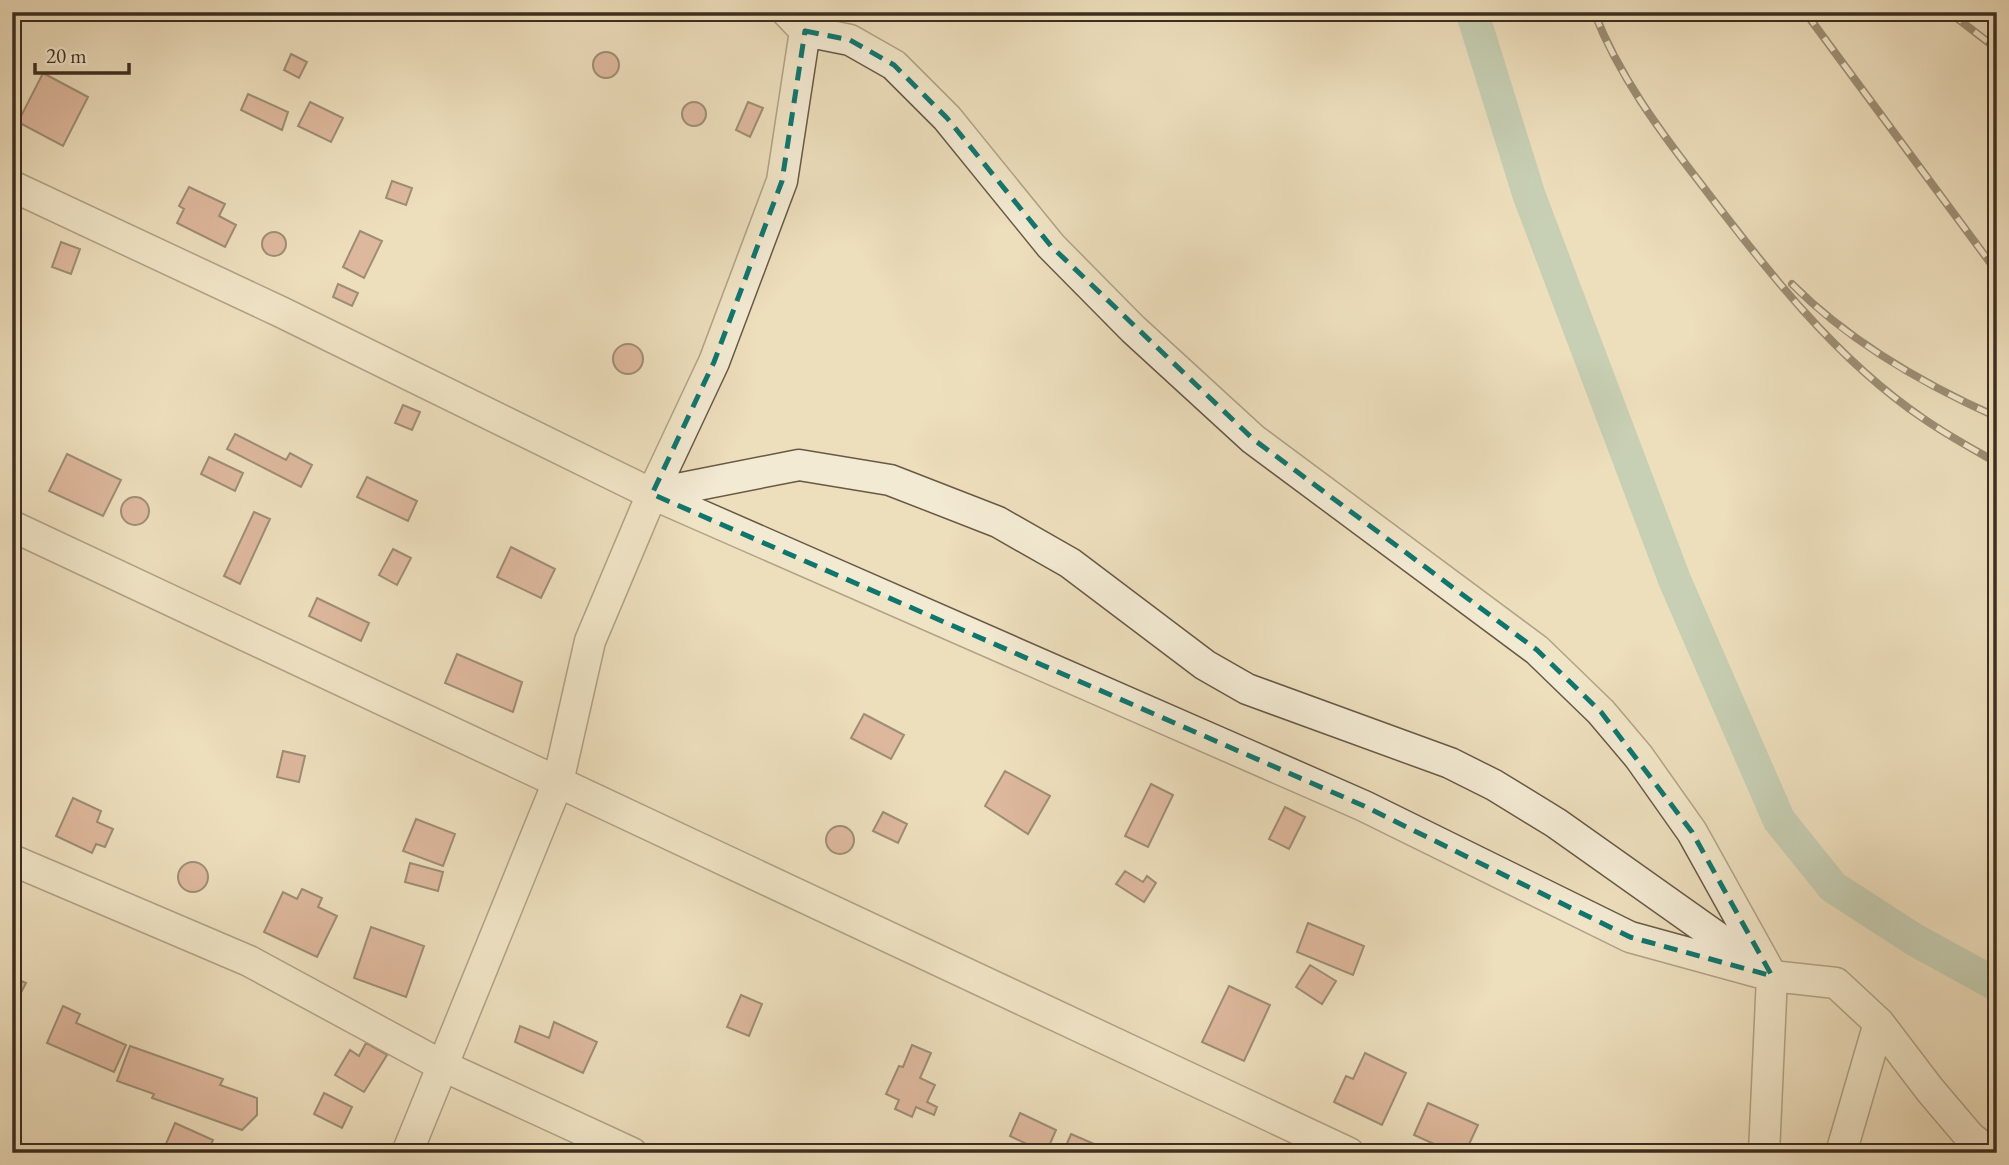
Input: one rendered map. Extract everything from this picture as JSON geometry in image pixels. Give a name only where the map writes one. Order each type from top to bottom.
[{"type":"street","points":[[407,1153],[558,782],[590,641],[652,494],[714,362],[782,181],[796,22],[850,40],[894,65],[947,118],[1051,246],[1133,328],[1233,421],[1366,526],[1537,650],[1592,703],[1639,757],[1692,832],[1772,976],[1764,1153]]},
{"type":"street","points":[[12,186],[281,312],[652,494],[1364,806],[1630,937],[1772,976],[1836,983],[1879,1023],[1970,1137],[1990,1153]]},
{"type":"street","points":[[652,494],[799,465],[890,480],[998,522],[1070,563],[1205,665],[1247,689],[1450,763],[1494,785],[1556,823],[1772,976]]},
{"type":"street","points":[[12,526],[1349,1153]]},
{"type":"street","points":[[12,860],[249,961],[441,1065],[632,1153]]},
{"type":"street","points":[[1841,1153],[1879,1023]]},
{"type":"highlighted area","points":[[805,31],[850,40],[894,65],[947,118],[1051,246],[1253,439],[1537,650],[1601,712],[1692,832],[1772,976],[1630,937],[1364,806],[652,494],[714,362],[782,181]]},
{"type":"building","points":[[606,52],[615,56],[619,65],[615,74],[606,78],[597,74],[593,65],[597,56]]},
{"type":"building","points":[[291,54],[307,62],[299,78],[284,70]]},
{"type":"building","points":[[43,73],[88,97],[63,146],[18,122]]},
{"type":"building","points":[[248,94],[288,112],[282,130],[241,110]]},
{"type":"building","points":[[310,102],[343,118],[331,142],[298,126]]},
{"type":"building","points":[[694,102],[703,105],[706,114],[703,123],[694,126],[685,123],[682,114],[685,105]]},
{"type":"building","points":[[748,102],[763,108],[750,137],[736,130]]},
{"type":"building","points":[[392,181],[412,188],[406,205],[386,198]]},
{"type":"building","points":[[189,187],[225,204],[219,216],[236,225],[225,247],[177,223],[184,209],[179,206]]},
{"type":"building","points":[[360,231],[382,241],[364,278],[343,267]]},
{"type":"building","points":[[274,232],[282,236],[286,244],[282,252],[274,256],[266,252],[262,244],[266,236]]},
{"type":"building","points":[[61,242],[80,249],[71,274],[52,267]]},
{"type":"building","points":[[338,284],[358,293],[352,306],[333,297]]},
{"type":"building","points":[[628,344],[639,348],[643,359],[639,370],[628,374],[617,370],[613,359],[617,348]]},
{"type":"building","points":[[403,405],[420,412],[412,430],[395,423]]},
{"type":"building","points":[[235,434],[286,460],[290,453],[312,465],[301,487],[227,449]]},
{"type":"building","points":[[67,454],[121,480],[103,516],[49,491]]},
{"type":"building","points":[[209,457],[243,473],[235,491],[201,474]]},
{"type":"building","points":[[367,477],[417,501],[408,521],[357,497]]},
{"type":"building","points":[[135,497],[145,501],[149,511],[145,521],[135,525],[125,521],[121,511],[125,501]]},
{"type":"building","points":[[254,512],[270,519],[240,584],[224,576]]},
{"type":"building","points":[[511,547],[555,569],[541,598],[497,577]]},
{"type":"building","points":[[393,549],[411,558],[397,585],[379,575]]},
{"type":"building","points":[[317,598],[369,623],[361,641],[309,616]]},
{"type":"building","points":[[457,654],[522,682],[513,712],[445,683]]},
{"type":"building","points":[[864,714],[904,735],[891,759],[851,738]]},
{"type":"building","points":[[283,751],[305,756],[299,782],[277,777]]},
{"type":"building","points":[[1005,771],[1050,796],[1028,834],[985,806]]},
{"type":"building","points":[[1151,784],[1173,795],[1148,847],[1125,836]]},
{"type":"building","points":[[73,798],[101,811],[97,822],[113,829],[105,847],[96,844],[92,853],[56,836]]},
{"type":"building","points":[[1285,807],[1305,817],[1289,849],[1269,839]]},
{"type":"building","points":[[883,812],[907,824],[898,843],[873,831]]},
{"type":"building","points":[[416,819],[455,834],[443,866],[403,851]]},
{"type":"building","points":[[840,826],[850,830],[854,840],[850,850],[840,854],[830,850],[826,840],[830,830]]},
{"type":"building","points":[[193,862],[204,866],[208,877],[204,888],[193,892],[182,888],[178,877],[182,866]]},
{"type":"building","points":[[410,863],[443,872],[438,891],[405,882]]},
{"type":"building","points":[[1125,871],[1143,882],[1147,876],[1156,883],[1144,902],[1116,884]]},
{"type":"building","points":[[302,889],[322,898],[318,907],[337,916],[317,957],[264,932],[283,892],[297,899]]},
{"type":"building","points":[[1308,923],[1364,946],[1353,975],[1297,952]]},
{"type":"building","points":[[371,927],[424,946],[406,997],[354,978]]},
{"type":"building","points":[[1310,965],[1336,981],[1322,1004],[1296,987]]},
{"type":"building","points":[[12,977],[26,983],[12,1010]]},
{"type":"building","points":[[1229,986],[1270,1005],[1244,1061],[1202,1042]]},
{"type":"building","points":[[741,995],[762,1004],[749,1036],[727,1027]]},
{"type":"building","points":[[63,1006],[80,1014],[76,1023],[126,1045],[114,1072],[47,1043]]},
{"type":"building","points":[[554,1022],[597,1042],[583,1073],[515,1042],[520,1026],[549,1038]]},
{"type":"building","points":[[366,1043],[387,1055],[364,1092],[335,1075],[350,1050],[359,1056]]},
{"type":"building","points":[[912,1045],[931,1053],[920,1078],[935,1085],[927,1102],[937,1107],[934,1115],[916,1107],[912,1117],[895,1109],[899,1100],[886,1094],[899,1066],[903,1067]]},
{"type":"building","points":[[130,1046],[223,1079],[220,1085],[257,1098],[257,1115],[242,1130],[152,1098],[154,1094],[117,1081]]},
{"type":"building","points":[[1365,1053],[1406,1073],[1382,1125],[1334,1102],[1346,1076],[1353,1079]]},
{"type":"building","points":[[324,1093],[352,1107],[342,1128],[314,1114]]},
{"type":"building","points":[[1428,1103],[1478,1125],[1465,1153],[1454,1153],[1414,1135]]},
{"type":"building","points":[[1020,1113],[1056,1130],[1046,1153],[1028,1153],[1031,1146],[1010,1136]]},
{"type":"building","points":[[175,1123],[213,1140],[207,1153],[162,1153]]},
{"type":"building","points":[[1071,1134],[1115,1153],[1063,1153]]},
{"type":"waterway","points":[[1472,12],[1529,195],[1675,581],[1779,820],[1833,887],[1915,940],[1997,985]]},
{"type":"railway","points":[[1594,12],[1615,58],[1655,123],[1750,248],[1803,310],[1861,369],[1891,395],[1933,425],[1997,463]]},
{"type":"railway","points":[[1805,12],[1997,272]]},
{"type":"railway","points":[[1949,12],[1997,49]]},
{"type":"railway","points":[[1792,284],[1838,325],[1888,360],[1997,417]]}]
